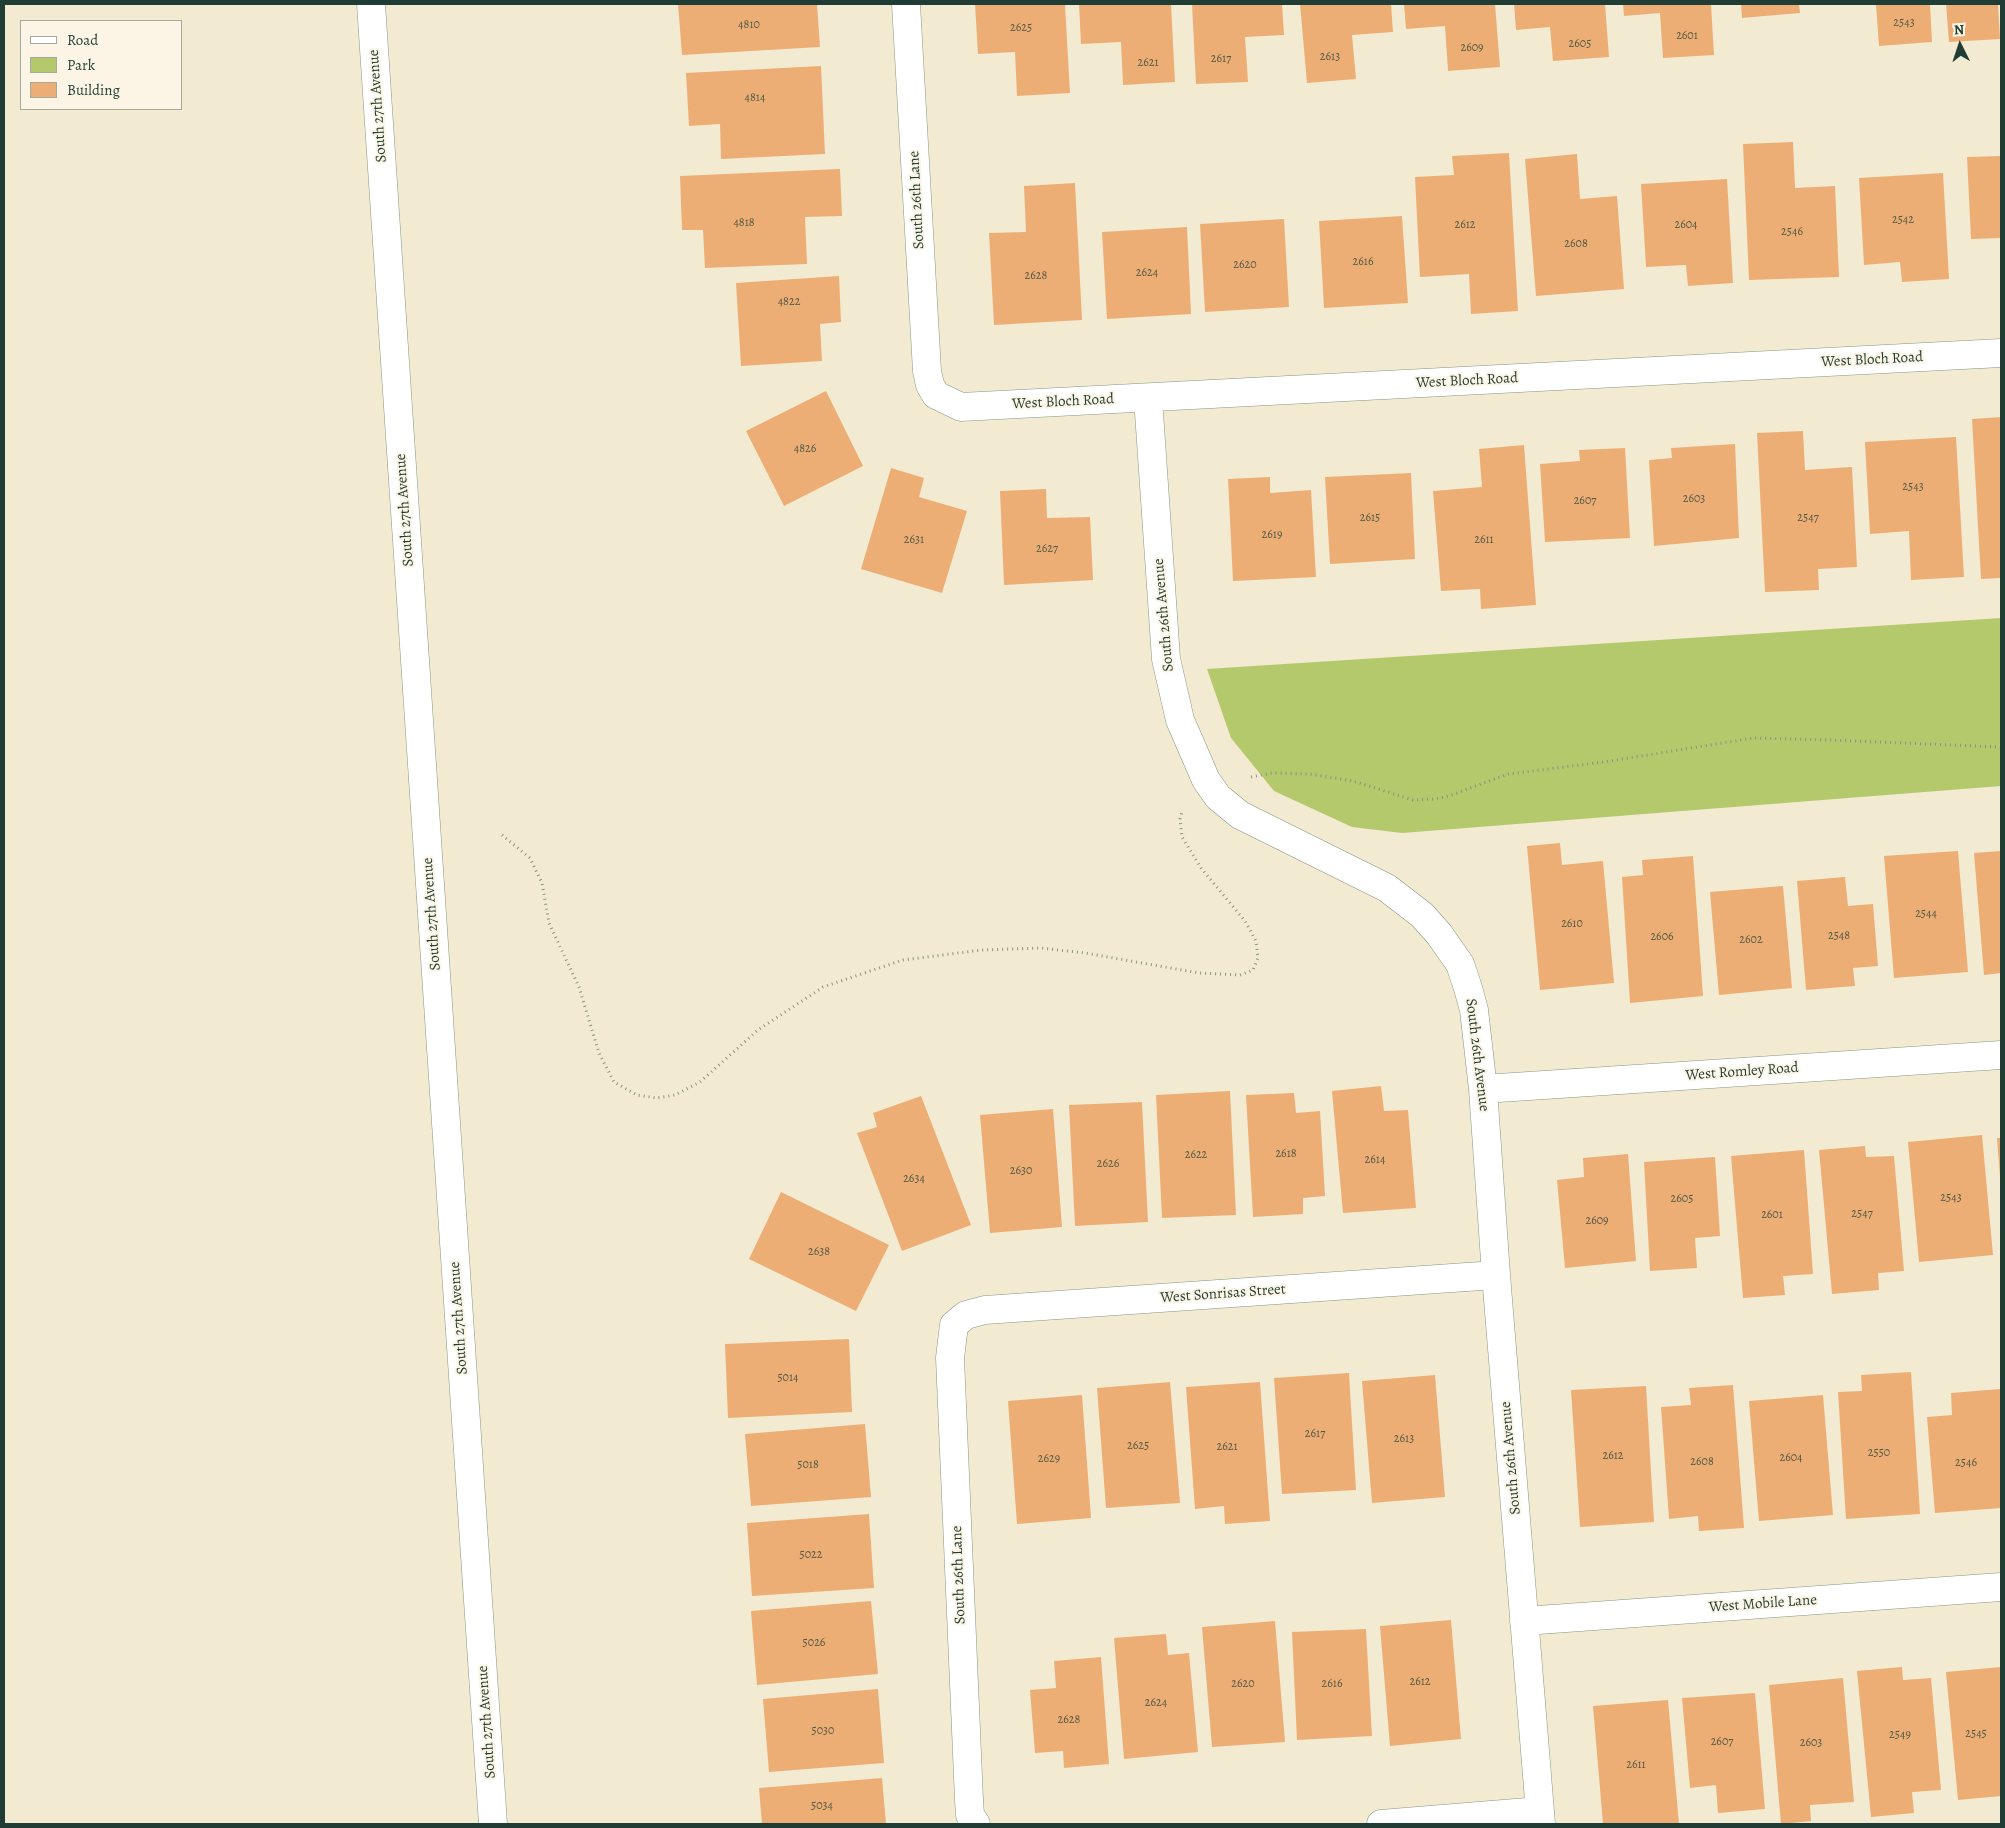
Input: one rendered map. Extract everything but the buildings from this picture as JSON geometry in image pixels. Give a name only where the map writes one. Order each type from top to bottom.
[{"type":"street","name":"South 27th Avenue","points":[[372,4],[493,1824]]},
{"type":"street","name":"South 26th Lane","points":[[906,4],[927,371],[930,385],[936,395]]},
{"type":"street","name":"West Bloch Road","points":[[936,395],[961,407],[2001,353]]},
{"type":"street","name":"South 26th Avenue","points":[[1148,398],[1166,659],[1180,720],[1212,788],[1240,815],[1387,888],[1422,915],[1439,934],[1460,964],[1474,1010],[1483,1089],[1496,1275],[1540,1818]]},
{"type":"street","name":"West Romley Road","points":[[1483,1089],[2001,1055]]},
{"type":"street","name":"West Sonrisas Street","points":[[954,1325],[966,1315],[984,1310],[1496,1275]]},
{"type":"street","name":"South 26th Lane","points":[[954,1325],[950,1358],[969,1800],[970,1814],[976,1824]]},
{"type":"street","name":"West Mobile Lane","points":[[1524,1620],[2001,1587]]},
{"type":"street","points":[[1381,1824],[1540,1818]]},
{"type":"path","points":[[502,834],[530,858],[542,884],[549,922],[578,987],[599,1053],[614,1082],[637,1095],[657,1098],[675,1095],[700,1082],[758,1030],[823,987],[903,960],[982,950],[1041,948],[1085,953],[1198,973],[1240,975],[1252,970],[1258,958],[1256,941],[1249,928],[1201,868],[1182,837],[1180,819],[1182,810],[1212,788],[1254,776],[1272,773],[1310,774],[1353,781],[1413,800],[1449,796],[1508,774],[1604,762],[1753,738],[2001,747]]},
{"type":"green space","points":[[2001,618],[2001,786],[1402,833],[1352,827],[1274,791],[1231,738],[1207,669]]}]
